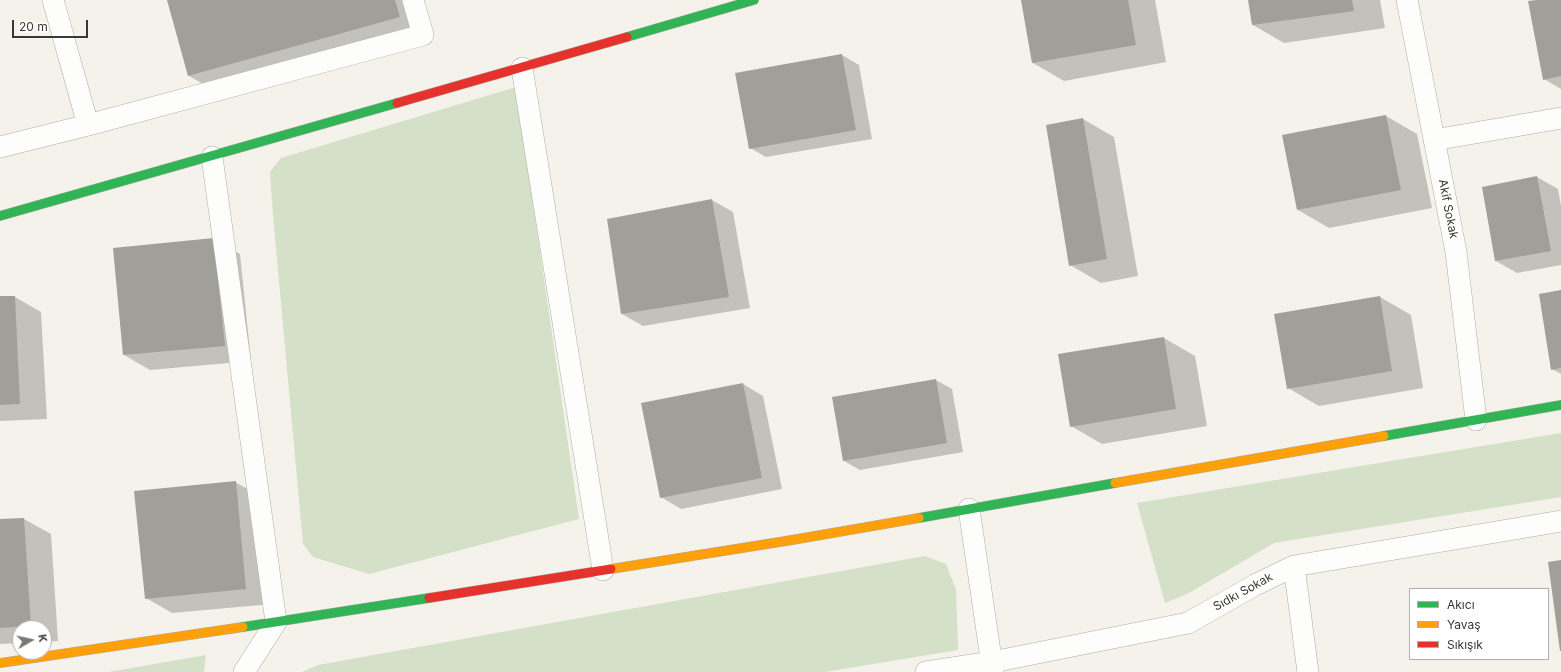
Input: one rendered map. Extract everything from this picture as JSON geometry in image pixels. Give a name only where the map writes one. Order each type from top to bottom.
[{"type":"street","points":[[53,0],[88,125]]},
{"type":"street","points":[[0,147],[88,125],[423,35],[414,0]]},
{"type":"street","points":[[0,216],[212,157],[754,0]]},
{"type":"street","name":"Akif Sokak","points":[[1407,0],[1456,252],[1476,420]]},
{"type":"street","points":[[522,68],[603,570]]},
{"type":"street","points":[[1434,140],[1561,118]]},
{"type":"street","points":[[212,157],[276,622],[244,672]]},
{"type":"street","points":[[0,663],[276,622],[792,540],[1561,405]]},
{"type":"street","points":[[969,509],[992,667]]},
{"type":"street","name":"Sıdkı Sokak","points":[[926,672],[992,667],[1188,623],[1255,584],[1294,566],[1561,521]]},
{"type":"street","points":[[1294,566],[1308,672]]},
{"type":"green space","points":[[516,87],[579,519],[369,574],[313,557],[303,544],[270,172],[281,158]]},
{"type":"green space","points":[[1561,433],[1561,497],[1274,543],[1189,593],[1165,603],[1137,503]]},
{"type":"green space","points":[[925,556],[946,564],[956,590],[958,650],[825,672],[302,672],[318,665]]},
{"type":"green space","points":[[206,655],[204,672],[108,672]]},
{"type":"building","points":[[167,0],[395,0],[400,17],[188,76]]},
{"type":"building","points":[[1021,0],[1128,0],[1136,45],[1032,63]]},
{"type":"building","points":[[1248,0],[1352,0],[1354,11],[1252,25]]},
{"type":"building","points":[[1561,0],[1561,76],[1543,80],[1528,1]]},
{"type":"building","points":[[842,54],[856,130],[749,149],[735,73]]},
{"type":"building","points":[[1386,115],[1401,190],[1297,210],[1282,135]]},
{"type":"building","points":[[1083,118],[1107,259],[1069,266],[1046,125]]},
{"type":"building","points":[[1537,176],[1551,251],[1495,261],[1482,187]]},
{"type":"building","points":[[712,199],[729,297],[621,314],[607,219]]},
{"type":"building","points":[[214,238],[225,346],[123,355],[113,248]]},
{"type":"building","points":[[1561,290],[1561,368],[1551,370],[1539,294]]},
{"type":"building","points":[[0,296],[15,296],[20,404],[0,405]]},
{"type":"building","points":[[1380,296],[1392,371],[1287,389],[1274,314]]},
{"type":"building","points":[[1164,337],[1176,409],[1070,427],[1058,354]]},
{"type":"building","points":[[936,379],[947,443],[843,461],[832,397]]},
{"type":"building","points":[[743,383],[762,478],[660,498],[641,403]]},
{"type":"building","points":[[236,481],[246,589],[145,599],[134,491]]},
{"type":"building","points":[[24,518],[31,620],[12,620],[12,627],[0,628],[0,519]]},
{"type":"building","points":[[1561,560],[1561,651],[1560,651],[1548,562]]},
{"type":"traffic: fast","points":[[627,37],[754,0]]},
{"type":"traffic: fast","points":[[0,216],[397,103]]},
{"type":"traffic: fast","points":[[1384,436],[1561,405]]},
{"type":"traffic: fast","points":[[919,518],[1115,483]]},
{"type":"traffic: fast","points":[[243,627],[429,598]]},
{"type":"traffic: slow","points":[[1115,483],[1384,436]]},
{"type":"traffic: slow","points":[[611,569],[919,518]]},
{"type":"traffic: slow","points":[[0,663],[243,627]]},
{"type":"traffic: jam","points":[[397,103],[627,37]]},
{"type":"traffic: jam","points":[[429,598],[611,569]]}]
